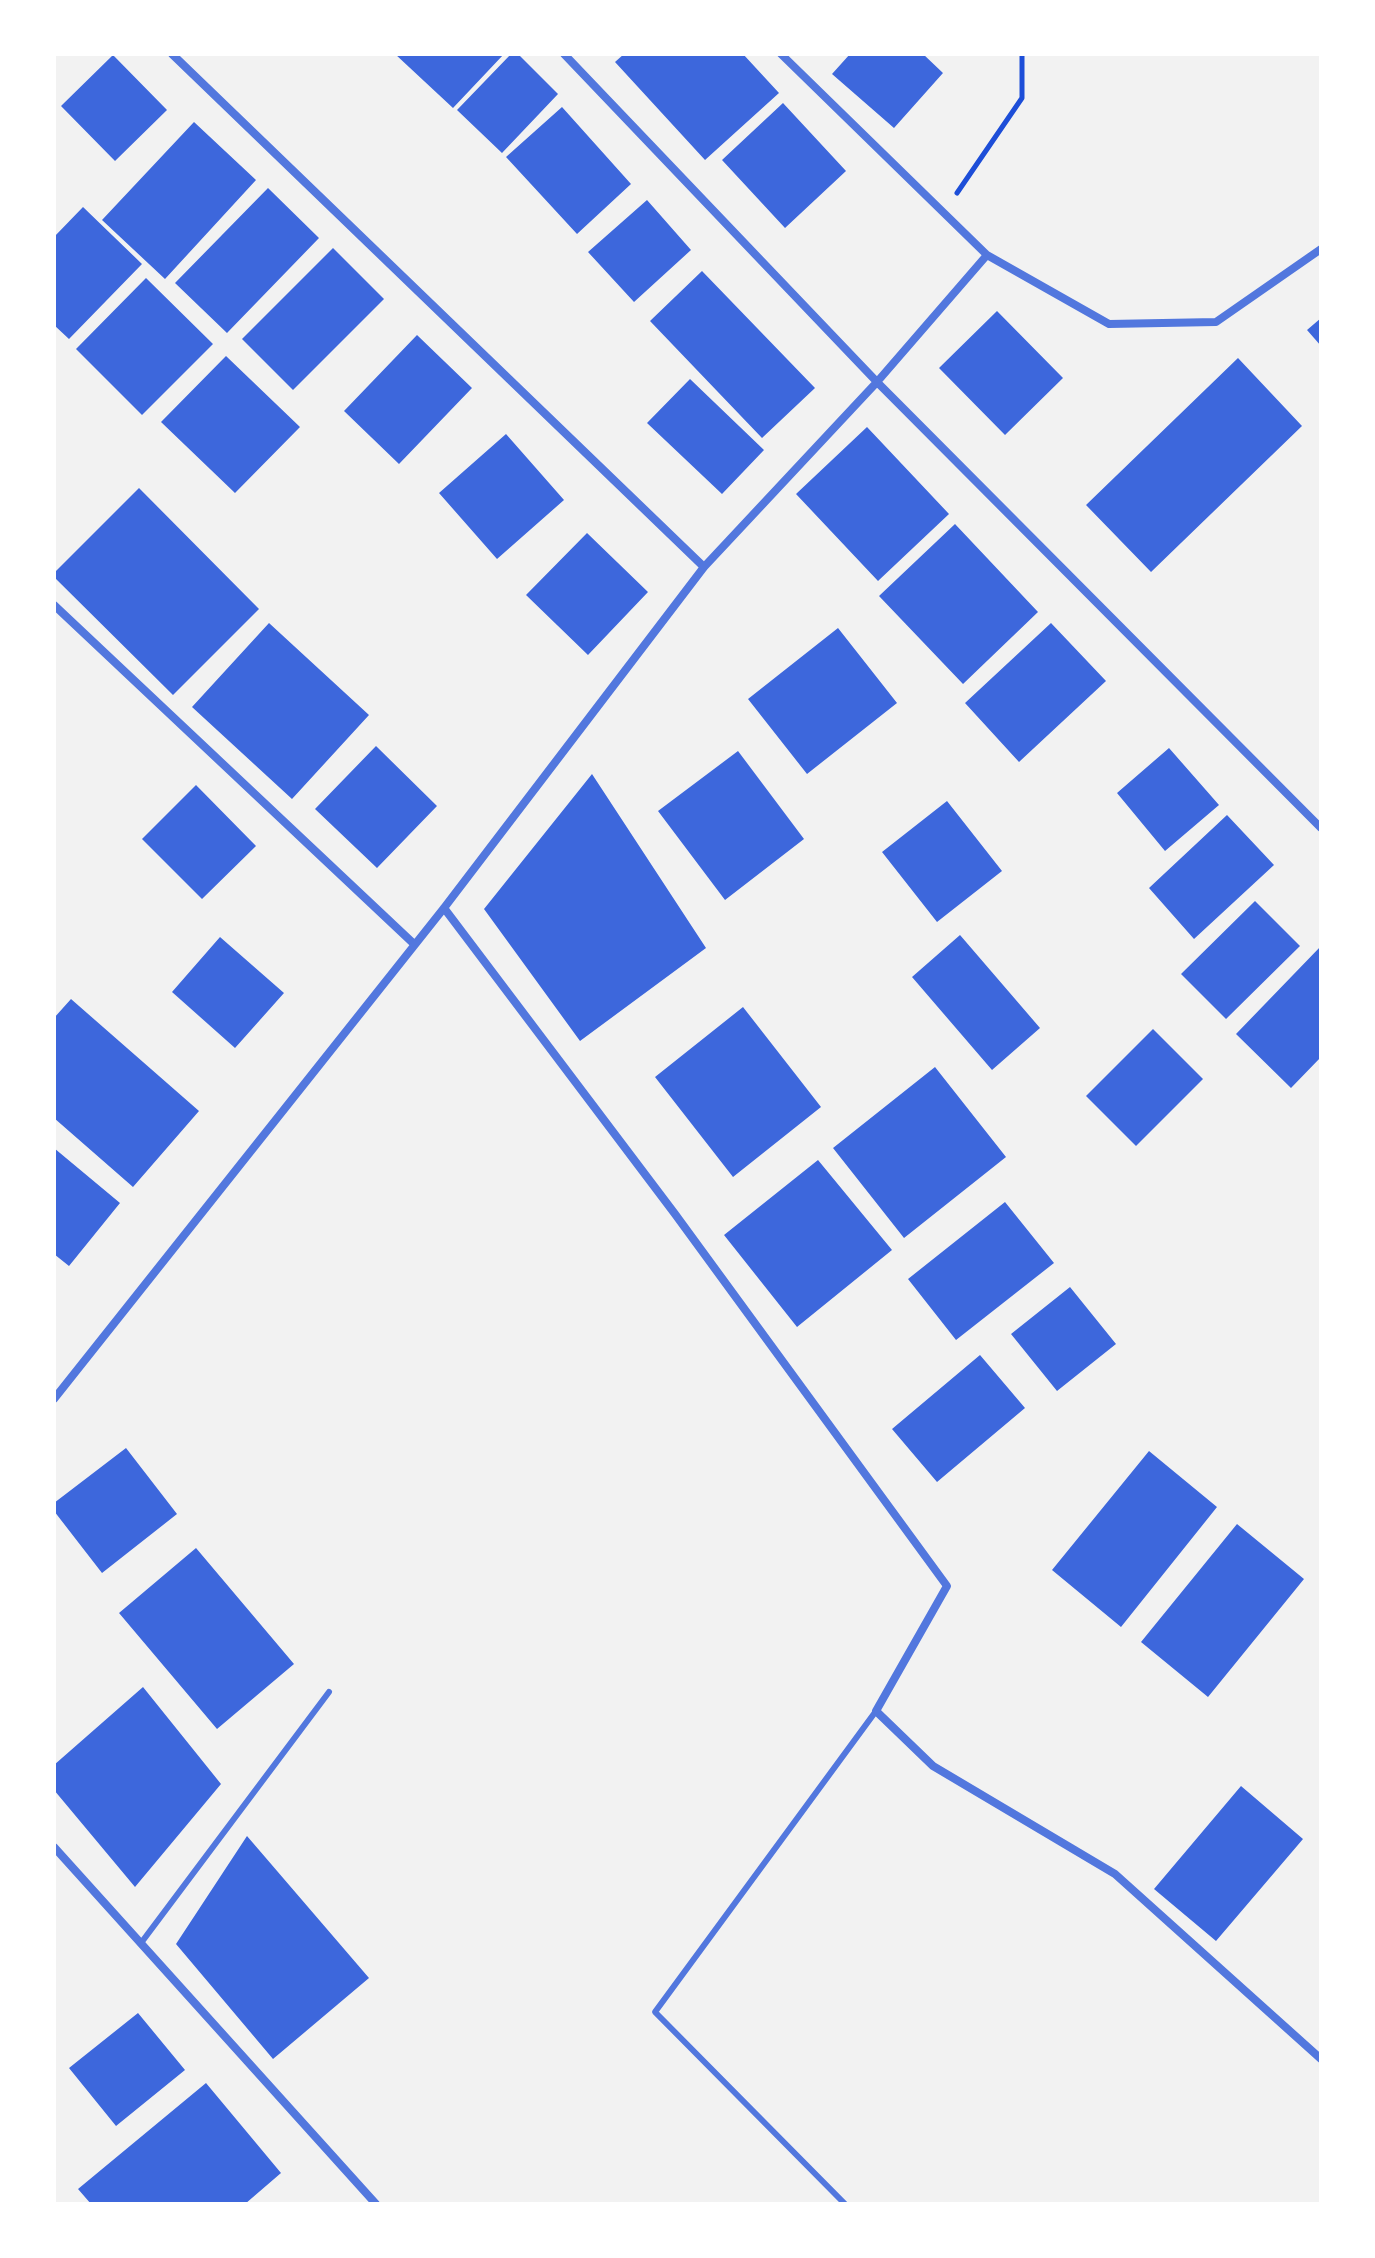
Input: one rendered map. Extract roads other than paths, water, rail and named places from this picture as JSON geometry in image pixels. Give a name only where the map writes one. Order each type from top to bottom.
[{"type":"street","points":[[172,54],[704,567]]},
{"type":"street","points":[[564,54],[877,382],[1321,828]]},
{"type":"street","points":[[781,54],[987,255],[1109,324],[1216,322],[1321,249]]},
{"type":"street","points":[[54,1399],[444,908],[704,567],[877,382],[987,255]]},
{"type":"street","points":[[54,605],[414,944]]},
{"type":"street","points":[[444,908],[675,1214],[947,1586],[876,1711],[933,1766],[1115,1874],[1321,2059]]},
{"type":"street","points":[[54,1847],[376,2204]]},
{"type":"lane","points":[[141,1943],[329,1692]]},
{"type":"lane","points":[[845,2204],[655,2012],[876,1711]]}]
